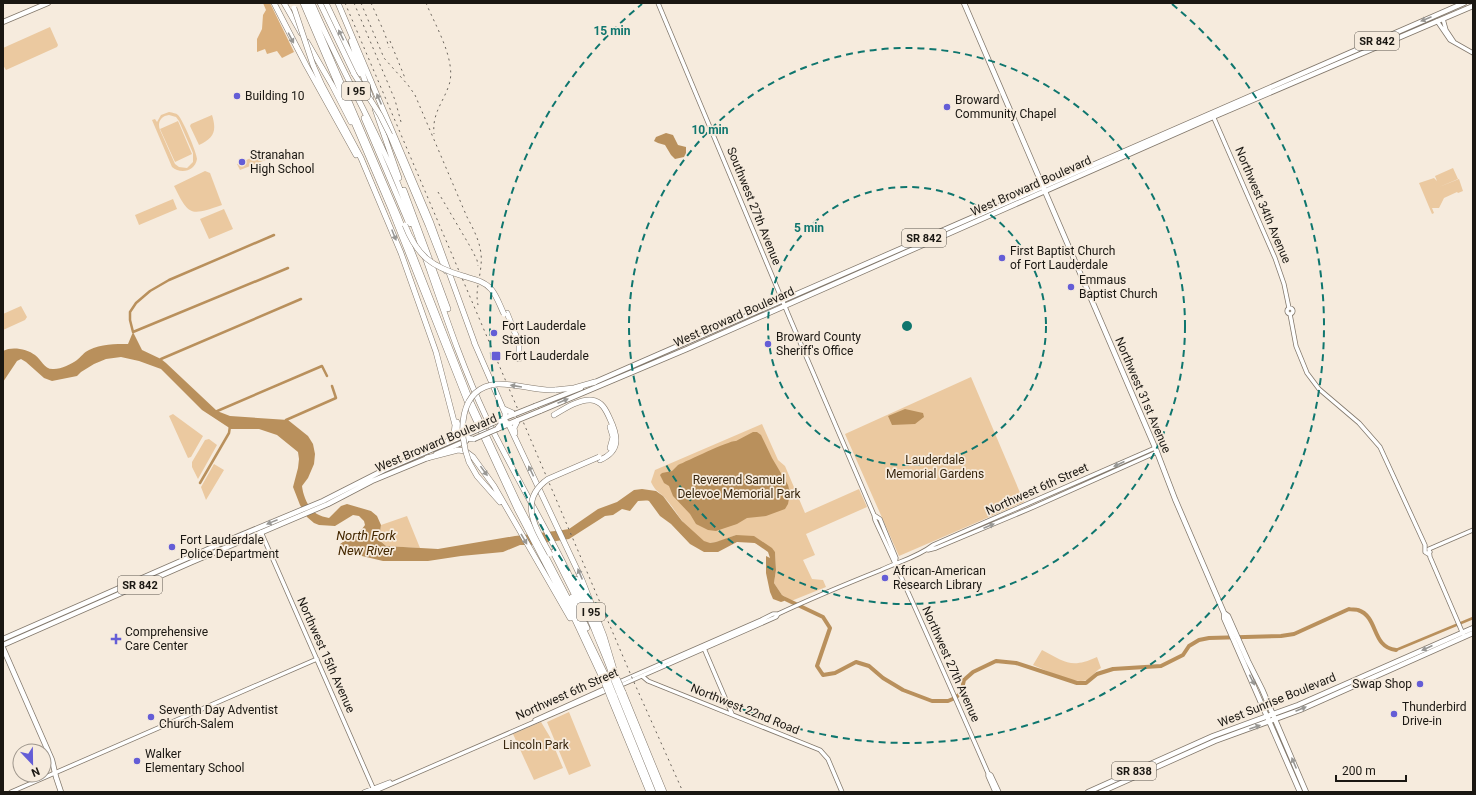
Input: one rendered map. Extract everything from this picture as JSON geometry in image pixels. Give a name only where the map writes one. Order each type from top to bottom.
[{"type":"highway","points":[[274,3],[378,199]]},
{"type":"highway","points":[[280,3],[332,85],[366,150]]},
{"type":"highway","points":[[284,3],[299,31]]},
{"type":"highway","name":"I 95","points":[[303,3],[404,241],[463,393],[487,446],[586,643],[610,679],[617,694],[649,792]]},
{"type":"highway","points":[[307,3],[401,224],[467,392],[528,526]]},
{"type":"highway","points":[[313,3],[371,134],[413,242],[425,257],[442,269],[487,285],[495,295],[505,313],[517,346],[518,359]]},
{"type":"highway","name":"I 95","points":[[313,3],[399,178],[479,393],[549,531],[555,552],[586,602],[610,679],[664,792]]},
{"type":"highway","points":[[320,3],[354,74],[380,115],[390,135],[430,230],[475,344],[504,409],[505,421],[517,442],[560,531],[592,604],[604,636],[610,679]]},
{"type":"highway","points":[[326,3],[370,95]]},
{"type":"highway","points":[[337,3],[399,178]]},
{"type":"highway","points":[[337,3],[431,223],[475,344]]},
{"type":"highway","points":[[293,6],[313,65],[324,90],[358,152],[418,297],[436,352],[455,431],[451,439],[447,442]]},
{"type":"highway","points":[[341,67],[396,178],[466,370],[480,403],[497,438],[549,531]]},
{"type":"highway","points":[[346,92],[374,148],[407,224]]},
{"type":"highway","points":[[517,526],[502,505],[476,474],[469,462],[463,443],[462,426],[467,406],[476,393],[485,387],[499,384],[539,390],[555,390],[574,388],[595,382]]},
{"type":"highway","points":[[448,397],[462,436],[468,439],[474,438]]},
{"type":"highway","points":[[554,415],[584,400],[595,400],[605,409],[614,428],[616,438],[611,452],[599,459],[550,478],[542,484],[534,494],[531,506],[533,521],[555,552],[587,620],[610,679]]},
{"type":"highway","points":[[574,407],[582,403],[589,402],[597,405],[602,411],[612,431],[613,439],[611,446],[599,459]]},
{"type":"highway","points":[[504,409],[515,414]]},
{"type":"highway","points":[[517,442],[514,429],[518,420]]},
{"type":"highway","points":[[497,421],[505,421]]},
{"type":"highway","points":[[497,429],[505,421]]},
{"type":"highway","points":[[427,458],[456,450],[463,450],[470,454],[488,477],[571,620],[586,643]]},
{"type":"highway","points":[[540,550],[578,618],[604,672],[610,679]]},
{"type":"highway","points":[[555,552],[600,659],[604,672]]},
{"type":"highway","points":[[617,694],[654,792]]},
{"type":"highway","points":[[617,694],[659,792]]},
{"type":"main road","points":[[3,22],[48,3]]},
{"type":"main road","name":"Northwest 31st Avenue","points":[[964,3],[1156,450],[1224,613],[1224,618],[1276,719],[1306,792]]},
{"type":"main road","name":"West Broward Boulevard","points":[[505,421],[518,420],[710,338],[875,260],[960,223],[1155,143],[1212,115],[1464,3]]},
{"type":"main road","name":"West Broward Boulevard","points":[[505,421],[515,414],[861,272],[1159,135],[1356,56],[1473,6]]},
{"type":"main road","points":[[1400,37],[1404,33],[1405,28]]},
{"type":"main road","points":[[1356,56],[1360,48]]},
{"type":"main road","points":[[1155,143],[1159,135]]},
{"type":"main road","points":[[1119,158],[1123,154],[1139,147],[1142,143]]},
{"type":"main road","points":[[957,229],[960,223]]},
{"type":"main road","points":[[939,237],[944,230]]},
{"type":"main road","points":[[872,266],[875,260]]},
{"type":"main road","points":[[861,272],[865,269],[866,264]]},
{"type":"main road","points":[[710,338],[715,331]]},
{"type":"main road","name":"West Broward Boulevard","points":[[3,639],[195,555],[315,507],[371,476],[497,421]]},
{"type":"main road","name":"West Broward Boulevard","points":[[315,507],[328,504],[372,481],[497,429]]},
{"type":"main road","points":[[328,504],[330,501],[351,490],[352,486]]},
{"type":"main road","name":"West Broward Boulevard","points":[[3,645],[260,530]]},
{"type":"main road","points":[[171,571],[173,567],[195,555]]},
{"type":"main road","points":[[148,581],[148,578],[163,572],[167,567]]},
{"type":"main road","name":"West Sunrise Boulevard","points":[[1101,792],[1173,758],[1181,751],[1213,736],[1298,705],[1473,628]]},
{"type":"main road","name":"West Sunrise Boulevard","points":[[1088,792],[1216,741],[1300,710],[1463,632],[1473,633]]},
{"type":"main road","name":"Northwest 31st Avenue","points":[[1238,644],[1241,657],[1300,792]]},
{"type":"main road","points":[[3,648],[52,760],[62,792]]},
{"type":"main road","points":[[1241,657],[1248,662]]},
{"type":"main road","points":[[1094,792],[1101,786]]},
{"type":"street","name":"Southwest 27th Avenue","points":[[658,3],[784,303]]},
{"type":"street","points":[[1443,19],[1446,30],[1454,42]]},
{"type":"street","points":[[1437,21],[1450,40],[1473,53]]},
{"type":"street","name":"Northwest 34th Avenue","points":[[1212,115],[1276,258],[1284,284],[1289,308],[1287,311],[1290,314],[1296,346],[1307,372],[1319,389],[1359,423],[1380,447],[1428,552]]},
{"type":"street","name":"Northwest 27th Avenue","points":[[784,303],[874,515],[880,519],[896,558],[895,564],[959,704],[995,792]]},
{"type":"street","name":"Northwest 6th Street","points":[[374,790],[703,647],[776,617],[778,614],[810,600],[927,550],[936,548],[1029,509],[1156,450]]},
{"type":"street","name":"Northwest 15th Avenue","points":[[260,530],[374,790]]},
{"type":"street","points":[[1463,632],[1428,552],[1436,546],[1473,530]]},
{"type":"street","points":[[703,647],[728,710]]},
{"type":"street","name":"Northwest 6th Street","points":[[364,792],[374,790],[644,675],[703,647]]},
{"type":"street","points":[[11,792],[317,659]]},
{"type":"street","name":"Northwest 22nd Road","points":[[644,675],[646,680],[728,710],[732,714],[820,750],[828,759],[842,792]]},
{"type":"street","name":"Northwest 27th Avenue","points":[[988,773],[991,775],[999,792]]},
{"type":"green space","points":[[50,27],[58,45],[57,47],[6,70],[3,65],[3,48]]},
{"type":"green space","points":[[169,112],[175,113],[183,123],[197,159],[196,163],[190,169],[179,171],[172,167],[152,120],[155,119],[157,122],[161,115]],"holes":[[[169,115],[176,117],[193,153],[193,162],[187,168],[179,167],[175,164],[159,127],[159,122],[164,117]]]},
{"type":"green space","points":[[212,115],[214,125],[213,133],[208,140],[199,145],[190,126],[191,124]]},
{"type":"green space","points":[[178,121],[192,154],[175,162],[160,129]]},
{"type":"green space","points":[[265,152],[268,159],[240,170],[237,164]]},
{"type":"green space","points":[[1453,168],[1458,179],[1439,187],[1459,179],[1463,191],[1444,198],[1439,208],[1432,208],[1434,213],[1432,214],[1419,183],[1434,178],[1437,181],[1435,176]]},
{"type":"green space","points":[[205,171],[210,173],[222,205],[203,211],[192,211],[183,203],[174,186]]},
{"type":"green space","points":[[173,199],[177,209],[139,225],[135,215]]},
{"type":"green space","points":[[224,209],[233,229],[209,239],[200,219]]},
{"type":"green space","points":[[21,306],[27,317],[25,320],[3,330],[3,314]]},
{"type":"green space","name":"Lauderdale Memorial Gardens","points":[[971,377],[1024,502],[899,556],[845,434]]},
{"type":"green space","points":[[173,414],[203,436],[191,457],[188,458],[169,416]]},
{"type":"green space","name":"Reverend Samuel Delevoe Memorial Park","points":[[762,424],[778,460],[785,466],[805,513],[859,489],[867,507],[806,534],[815,555],[803,560],[812,579],[823,580],[826,587],[791,601],[782,595],[774,583],[776,570],[775,552],[736,535],[712,543],[702,541],[690,530],[668,501],[655,489],[651,482],[655,470]]},
{"type":"green space","points":[[209,439],[217,445],[198,479],[192,467],[192,462],[205,440]]},
{"type":"green space","points":[[214,464],[224,470],[206,500],[201,487]]},
{"type":"green space","points":[[407,516],[420,548],[386,546],[379,540],[381,525]]},
{"type":"green space","points":[[1042,650],[1063,661],[1074,663],[1081,663],[1097,657],[1101,668],[1087,680],[1081,681],[1067,679],[1033,665]]},
{"type":"green space","points":[[569,712],[591,766],[569,775],[547,722]]},
{"type":"green space","name":"Lincoln Park","points":[[541,722],[550,737],[563,768],[534,780],[513,734]]},
{"type":"shaded area","points":[[263,3],[270,3],[294,52],[282,58],[277,51],[267,54],[265,49],[257,52],[257,39],[262,29],[263,15],[266,10]]},
{"type":"water","points":[[666,133],[673,135],[678,145],[686,147],[684,157],[675,159],[665,145],[654,141],[656,137]]},
{"type":"water","name":"North Fork New River","points":[[133,332],[142,350],[166,363],[217,411],[230,416],[288,420],[308,436],[313,444],[315,454],[314,464],[308,478],[302,486],[305,497],[311,509],[318,515],[329,518],[341,506],[347,504],[371,511],[377,516],[381,525],[379,540],[386,546],[438,549],[515,536],[569,529],[598,509],[617,502],[634,490],[642,489],[656,491],[663,496],[682,521],[704,541],[710,543],[716,542],[736,535],[754,536],[772,548],[775,552],[776,570],[774,583],[785,598],[784,601],[781,602],[773,599],[770,592],[766,573],[766,556],[770,558],[768,552],[755,543],[737,542],[718,552],[704,552],[690,544],[671,524],[660,516],[649,501],[638,501],[630,511],[622,509],[613,515],[605,516],[569,539],[531,545],[520,545],[503,552],[428,561],[383,561],[345,552],[341,548],[340,544],[362,529],[365,525],[364,521],[359,516],[353,515],[335,526],[319,525],[307,517],[300,505],[293,487],[298,468],[298,452],[277,435],[259,429],[231,429],[202,410],[161,369],[139,361],[121,357],[106,359],[94,364],[77,376],[52,381],[44,378],[21,359],[17,361],[3,382],[3,351],[7,349],[15,348],[28,351],[35,355],[48,368],[57,369],[72,363],[86,352],[94,348],[108,345],[128,344]]},
{"type":"water","points":[[905,409],[923,413],[924,417],[915,424],[892,425],[888,416]]},
{"type":"water","points":[[753,432],[757,432],[761,435],[772,458],[788,485],[790,493],[788,504],[785,509],[766,516],[747,518],[737,524],[716,531],[708,530],[696,524],[690,514],[673,496],[669,486],[664,483],[660,475],[662,473],[672,471],[678,465],[699,455],[736,441]]},
{"type":"waterway","points":[[274,235],[169,280],[150,291],[136,303],[130,312],[133,332],[288,268]]},
{"type":"waterway","points":[[161,359],[301,299]]},
{"type":"waterway","points":[[215,412],[322,366],[327,376]]},
{"type":"waterway","points":[[286,420],[336,398],[332,386]]},
{"type":"waterway","points":[[200,483],[229,433],[230,426]]},
{"type":"waterway","name":"North Fork New River","points":[[781,597],[823,617],[830,628],[817,666],[823,675],[835,673],[856,662],[869,666],[883,678],[903,690],[932,701],[948,701],[955,698],[961,693],[964,680],[973,672],[996,661],[1016,663],[1077,683],[1086,683],[1097,674],[1113,669],[1161,666],[1183,655],[1189,646],[1199,640],[1209,638],[1281,636],[1294,634],[1349,609],[1357,610],[1365,614],[1373,625],[1382,643],[1388,648],[1396,650]]},
{"type":"waterway","points":[[1396,650],[1473,618]]},
{"type":"railway","points":[[345,3],[633,680],[683,792]]},
{"type":"railway","points":[[354,3],[395,100],[401,122]]},
{"type":"railway","points":[[361,3],[384,58],[415,95],[478,240],[481,252],[477,290],[478,305]]},
{"type":"railway","points":[[371,3],[385,34],[389,48]]},
{"type":"railway","points":[[426,3],[448,54],[451,75],[447,91],[436,114],[434,134]]},
{"type":"railway","points":[[390,41],[405,78]]},
{"type":"railway","points":[[438,192],[471,248],[477,260],[478,266]]},
{"type":"place","name":"Building 10","points":[[237,96]]},
{"type":"place","name":"Broward Community Chapel","points":[[947,107]]},
{"type":"place","name":"Stranahan High School","points":[[242,162]]},
{"type":"place","name":"First Baptist Church of Fort Lauderdale","points":[[1002,258]]},
{"type":"place","name":"Emmaus Baptist Church","points":[[1071,287]]},
{"type":"place","name":"Fort Lauderdale Station","points":[[494,333]]},
{"type":"place","name":"Broward County Sheriff's Office","points":[[768,344]]},
{"type":"place","name":"Fort Lauderdale","points":[[496,356]]},
{"type":"place","name":"Fort Lauderdale Police Department","points":[[172,547]]},
{"type":"place","name":"African-American Research Library","points":[[885,578]]},
{"type":"place","name":"Comprehensive Care Center","points":[[116,639]]},
{"type":"place","name":"Swap Shop","points":[[1420,684]]},
{"type":"place","name":"Thunderbird Drive-in","points":[[1394,714]]},
{"type":"place","name":"Seventh Day Adventist Church-Salem","points":[[151,717]]},
{"type":"place","name":"Walker Elementary School","points":[[137,761]]}]
